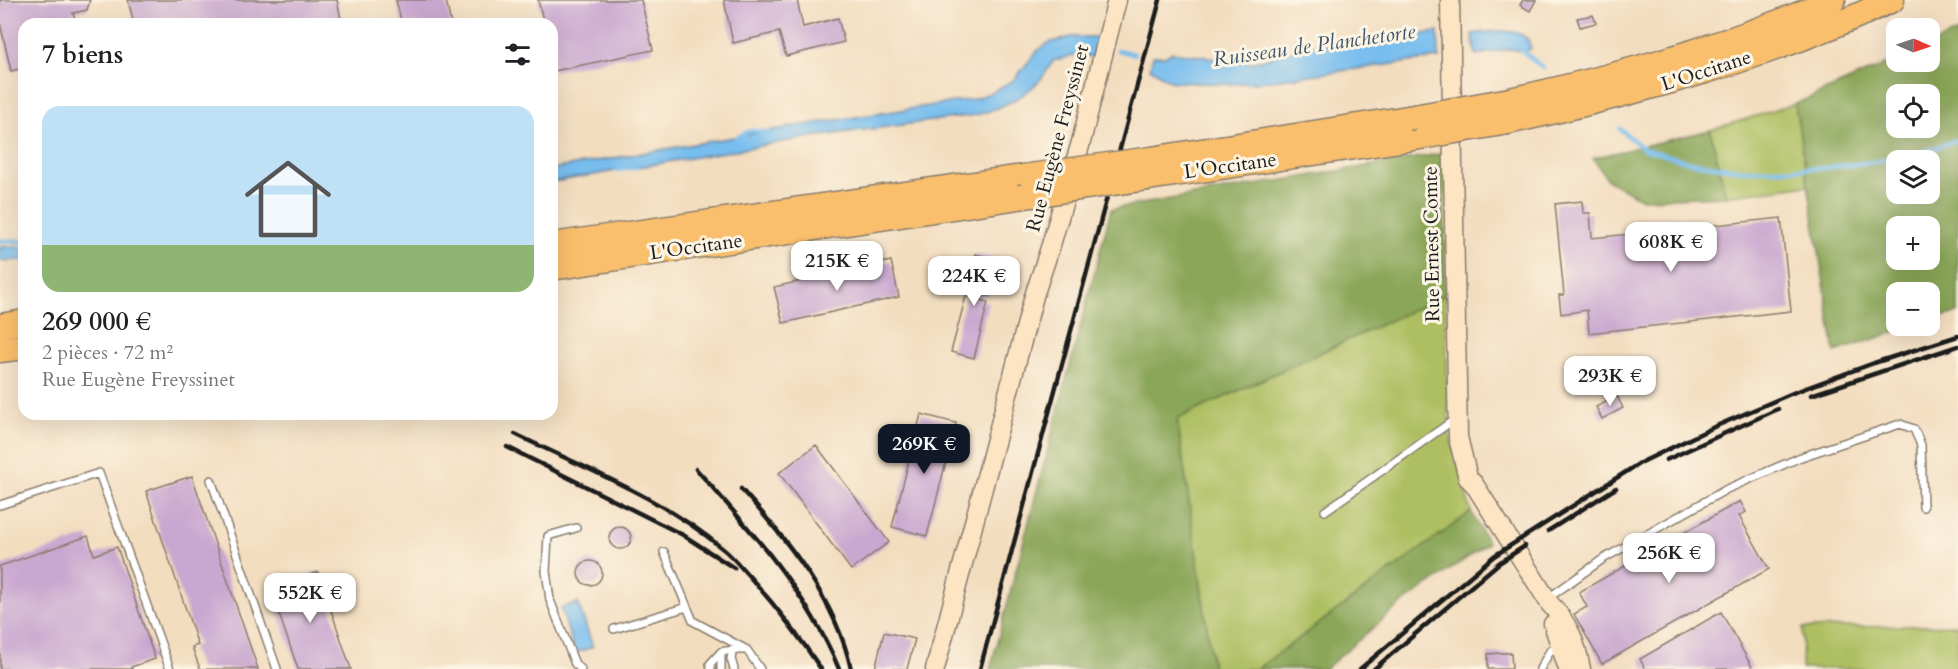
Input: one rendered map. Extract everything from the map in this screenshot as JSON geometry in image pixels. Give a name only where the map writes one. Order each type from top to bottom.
[{"type":"highway","name":"L'Occitane","points":[[558,267],[1149,168],[1428,136],[1731,40],[1833,0]]},
{"type":"highway","name":"L'Occitane","points":[[1149,168],[1408,118],[1509,111],[1601,101],[1696,74],[1825,29],[1892,0]]},
{"type":"highway","name":"L'Occitane","points":[[558,244],[1025,187]]},
{"type":"highway","points":[[0,312],[18,311]]},
{"type":"highway","points":[[0,326],[18,323]]},
{"type":"highway","points":[[0,350],[18,348]]},
{"type":"street","name":"Rue Eugène Freyssinet","points":[[935,669],[1034,296],[1052,245],[1081,142],[1117,0]]},
{"type":"street","name":"Rue Ernest Comte","points":[[1450,0],[1458,437],[1468,478],[1549,602],[1564,619],[1565,637]]},
{"type":"street","name":"Rue Ernest Comte","points":[[1460,0],[1467,428],[1475,470],[1474,484]]},
{"type":"street","points":[[1565,637],[1568,669]]},
{"type":"street","points":[[1565,637],[1581,669]]},
{"type":"lane","points":[[1325,511],[1457,417]]},
{"type":"lane","points":[[1549,602],[1602,559],[1727,489],[1802,457],[1900,424],[1914,429],[1921,446],[1923,507]]},
{"type":"lane","points":[[0,504],[99,473],[170,669]]},
{"type":"lane","points":[[211,480],[277,669]]},
{"type":"lane","points":[[576,528],[548,536],[546,571],[550,600],[575,664],[582,669]]},
{"type":"lane","points":[[664,552],[693,621],[747,650],[760,669]]},
{"type":"lane","points":[[614,629],[687,607]]},
{"type":"lane","points":[[1540,669],[1550,651],[1565,637]]},
{"type":"lane","points":[[733,650],[731,659],[734,669]]},
{"type":"lane","points":[[710,667],[721,652],[747,650]]},
{"type":"lane","points":[[721,652],[722,669]]},
{"type":"green space","points":[[1958,32],[1958,313],[1940,317],[1940,282],[1886,282],[1886,335],[1835,352],[1795,104],[1886,64],[1886,72],[1940,72],[1940,40]]},
{"type":"green space","points":[[1795,104],[1808,185],[1726,196],[1710,130]]},
{"type":"green space","points":[[1710,130],[1726,196],[1643,199],[1608,181],[1593,158]]},
{"type":"green space","points":[[1445,153],[1445,295],[1177,419],[1213,669],[990,669],[1111,209]]},
{"type":"green space","points":[[1445,295],[1449,431],[1471,512],[1257,669],[1213,669],[1177,419]]},
{"type":"green space","points":[[1471,512],[1488,543],[1400,605],[1325,669],[1257,669]]},
{"type":"green space","points":[[1958,625],[1958,669],[1802,669],[1803,628]]},
{"type":"water","points":[[1494,31],[1522,35],[1531,49],[1524,52],[1511,49],[1476,55],[1472,34]]},
{"type":"water","points":[[1438,32],[1439,58],[1257,82],[1228,84],[1170,81],[1150,68],[1153,56],[1165,56],[1172,52],[1251,63],[1304,47]]},
{"type":"water","points":[[1071,37],[1098,37],[1093,57],[1076,55],[1053,61],[1041,79],[1026,93],[1001,106],[976,115],[811,137],[558,181],[558,168],[797,126],[974,99],[1014,80],[1037,51],[1048,43]]},
{"type":"water","points":[[18,246],[18,260],[0,261],[0,247]]},
{"type":"water","points":[[578,603],[593,647],[575,653],[561,608]]},
{"type":"building","points":[[0,0],[90,0],[87,10],[73,13],[74,18],[18,18],[18,69],[11,71],[0,23]]},
{"type":"building","points":[[128,0],[337,0],[341,18],[132,18]]},
{"type":"building","points":[[396,0],[446,0],[450,18],[400,18]]},
{"type":"building","points":[[538,0],[641,0],[653,50],[558,70],[558,18],[542,18]]},
{"type":"building","points":[[724,0],[797,0],[803,27],[838,18],[844,42],[786,56],[779,32],[733,43]]},
{"type":"building","points":[[1523,0],[1536,0],[1530,11],[1520,5]]},
{"type":"building","points":[[1593,15],[1596,23],[1580,27],[1577,18]]},
{"type":"building","points":[[1582,201],[1583,213],[1590,213],[1592,238],[1781,218],[1791,311],[1589,333],[1587,310],[1561,314],[1559,295],[1564,295],[1555,204]]},
{"type":"building","points":[[975,254],[997,259],[988,296],[982,294],[981,300],[988,302],[974,358],[951,352],[966,296],[970,297],[972,292],[966,290]]},
{"type":"building","points":[[891,261],[899,297],[783,323],[774,287]]},
{"type":"building","points":[[1617,396],[1623,408],[1602,419],[1596,407]]},
{"type":"building","points":[[921,414],[956,423],[927,536],[892,527]]},
{"type":"building","points":[[816,445],[889,542],[851,570],[779,473]]},
{"type":"building","points":[[192,476],[258,669],[200,669],[192,647],[198,645],[146,491]]},
{"type":"building","points":[[1740,501],[1746,512],[1739,516],[1769,569],[1602,664],[1574,614],[1587,607],[1579,592]]},
{"type":"building","points":[[620,527],[628,530],[631,538],[628,546],[620,549],[612,546],[609,538],[612,530]]},
{"type":"building","points":[[88,536],[94,555],[117,547],[155,659],[131,667],[132,669],[0,669],[0,566]]},
{"type":"building","points":[[590,561],[598,565],[602,573],[598,581],[590,585],[582,581],[578,573],[582,565]]},
{"type":"building","points":[[318,572],[351,669],[298,669],[270,588]]},
{"type":"building","points":[[1721,612],[1752,667],[1749,669],[1645,669],[1640,659]]},
{"type":"building","points":[[884,632],[915,639],[907,669],[875,669]]},
{"type":"building","points":[[1511,653],[1512,669],[1488,669],[1488,654]]},
{"type":"waterway","name":"Ruisseau de Planchetorte","points":[[1519,48],[1543,68]]},
{"type":"waterway","name":"Ruisseau de Planchetorte","points":[[1118,50],[1134,54]]},
{"type":"waterway","name":"Ruisseau de Planchetorte","points":[[1620,129],[1644,149],[1694,163],[1742,170],[1826,168],[1905,158],[1958,140]]},
{"type":"waterway","name":"Ruisseau de Planchetorte","points":[[736,138],[750,131],[768,132]]},
{"type":"waterway","name":"Ruisseau de Planchetorte","points":[[617,170],[636,167]]},
{"type":"waterway","name":"Ruisseau de Planchetorte","points":[[0,241],[18,241]]},
{"type":"railway","points":[[980,669],[1160,0]]},
{"type":"railway","points":[[1360,669],[1494,556],[1640,463],[1714,427],[1795,392],[1958,336]]},
{"type":"railway","points":[[1811,395],[1958,346]]},
{"type":"railway","points":[[1666,460],[1778,409]]},
{"type":"railway","points":[[515,434],[650,499],[700,531],[730,555],[758,586],[821,669]]},
{"type":"railway","points":[[507,447],[683,535],[734,568]]},
{"type":"railway","points":[[696,469],[757,539],[794,588],[811,614],[839,669]]},
{"type":"railway","points":[[1548,531],[1616,488]]},
{"type":"railway","points":[[741,489],[793,551],[822,595],[844,644],[851,669]]},
{"type":"railway","points":[[1374,669],[1499,563],[1525,546]]}]
